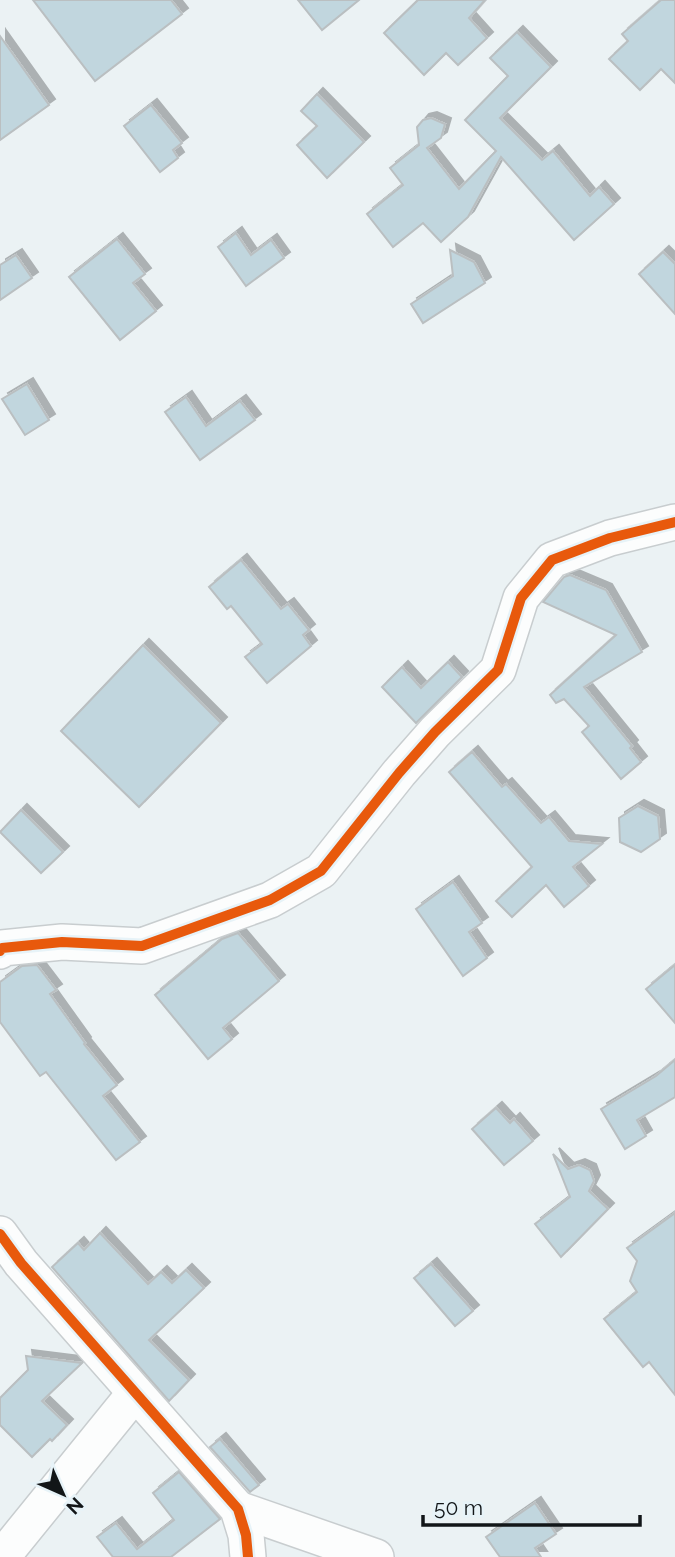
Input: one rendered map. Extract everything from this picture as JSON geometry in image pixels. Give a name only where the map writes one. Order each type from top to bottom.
[{"type":"street","points":[[0,951],[2,948],[62,942],[142,946],[270,900],[321,871],[417,753],[498,670],[521,598],[552,560],[610,538],[675,522]]},
{"type":"street","points":[[0,1234],[21,1263],[238,1509],[246,1535],[248,1557]]},
{"type":"street","points":[[2,1557],[135,1393]]},
{"type":"street","points":[[238,1509],[376,1557]]},
{"type":"building","points":[[33,0],[171,0],[182,14],[95,81]]},
{"type":"building","points":[[298,0],[359,0],[322,30]]},
{"type":"building","points":[[418,0],[485,0],[469,18],[487,38],[458,65],[446,53],[424,75],[384,33]]},
{"type":"building","points":[[661,0],[675,0],[675,83],[661,69],[640,90],[609,59],[628,41],[622,34]]},
{"type":"building","points":[[517,32],[551,67],[500,118],[542,160],[553,151],[590,196],[599,187],[614,204],[574,240],[501,157],[468,217],[441,242],[423,223],[393,247],[367,214],[403,185],[390,168],[419,145],[417,127],[423,120],[431,118],[445,124],[441,138],[427,148],[459,189],[496,151],[465,120],[508,76],[490,58]]},
{"type":"building","points":[[0,36],[49,105],[0,140]]},
{"type":"building","points":[[317,94],[364,142],[327,178],[297,145],[317,126],[301,111]]},
{"type":"building","points":[[151,105],[182,143],[173,150],[178,158],[160,172],[124,126]]},
{"type":"building","points":[[236,233],[251,255],[271,240],[284,258],[246,286],[218,247]]},
{"type":"building","points":[[117,239],[145,274],[133,283],[156,311],[120,340],[69,277]]},
{"type":"building","points":[[450,250],[474,262],[485,283],[423,323],[411,304],[453,276]]},
{"type":"building","points":[[663,252],[675,264],[675,314],[639,274]]},
{"type":"building","points":[[16,255],[32,278],[0,300],[0,265]]},
{"type":"building","points":[[27,384],[49,420],[25,435],[2,399]]},
{"type":"building","points":[[186,397],[206,426],[240,401],[255,420],[200,460],[165,412]]},
{"type":"building","points":[[241,560],[281,609],[288,604],[309,630],[303,635],[311,646],[267,683],[245,657],[262,644],[231,606],[227,609],[209,587]]},
{"type":"building","points":[[570,575],[606,590],[642,652],[584,687],[632,746],[630,748],[641,762],[621,779],[582,732],[589,726],[564,699],[556,703],[550,695],[616,635],[543,602],[564,577]]},
{"type":"building","points":[[143,645],[221,723],[139,807],[61,731]]},
{"type":"building","points":[[448,662],[462,677],[416,723],[382,687],[402,667],[421,688]]},
{"type":"building","points":[[472,752],[502,787],[506,784],[541,823],[549,817],[569,841],[602,844],[573,867],[589,886],[564,907],[546,885],[512,917],[496,901],[532,867],[449,772]]},
{"type":"building","points":[[638,806],[658,816],[660,839],[641,852],[620,842],[619,818]]},
{"type":"building","points":[[21,810],[63,852],[41,873],[0,832]]},
{"type":"building","points":[[453,882],[482,923],[469,932],[487,958],[463,976],[416,909]]},
{"type":"building","points":[[238,933],[279,981],[223,1028],[232,1039],[208,1059],[155,995],[222,939]]},
{"type":"building","points":[[37,965],[56,990],[50,994],[84,1044],[117,1085],[103,1096],[140,1142],[116,1160],[46,1072],[40,1076],[0,1022],[0,982],[22,966]]},
{"type":"building","points":[[675,965],[675,1023],[646,989]]},
{"type":"building","points":[[675,1060],[675,1097],[637,1120],[646,1136],[625,1149],[601,1109],[656,1076]]},
{"type":"building","points":[[496,1108],[510,1123],[514,1119],[533,1141],[504,1165],[472,1129]]},
{"type":"building","points":[[553,1154],[568,1169],[579,1165],[590,1170],[594,1181],[589,1191],[608,1209],[561,1257],[535,1224],[570,1197]]},
{"type":"building","points":[[675,1213],[675,1395],[649,1362],[643,1367],[604,1319],[637,1292],[630,1281],[637,1261],[627,1248]]},
{"type":"building","points":[[100,1233],[148,1284],[161,1272],[172,1283],[186,1270],[204,1288],[149,1340],[189,1380],[169,1401],[52,1267],[78,1243],[84,1250]]},
{"type":"building","points":[[431,1264],[473,1311],[455,1326],[414,1278]]},
{"type":"building","points":[[26,1356],[82,1363],[42,1401],[67,1425],[32,1457],[0,1425],[0,1398],[28,1370]]},
{"type":"building","points":[[220,1439],[259,1485],[250,1492],[210,1447]]},
{"type":"building","points":[[179,1472],[220,1519],[171,1557],[113,1557],[97,1537],[116,1523],[137,1549],[174,1520],[153,1493]]},
{"type":"building","points":[[535,1503],[556,1534],[535,1548],[541,1557],[500,1557],[486,1537]]},
{"type":"cycle path","points":[[0,951],[2,948],[62,942],[142,946],[270,900],[321,871],[435,732],[498,670],[521,598],[552,560],[610,538],[675,522]]},
{"type":"cycle path","points":[[0,1234],[21,1263],[238,1509],[246,1535],[248,1557]]}]
